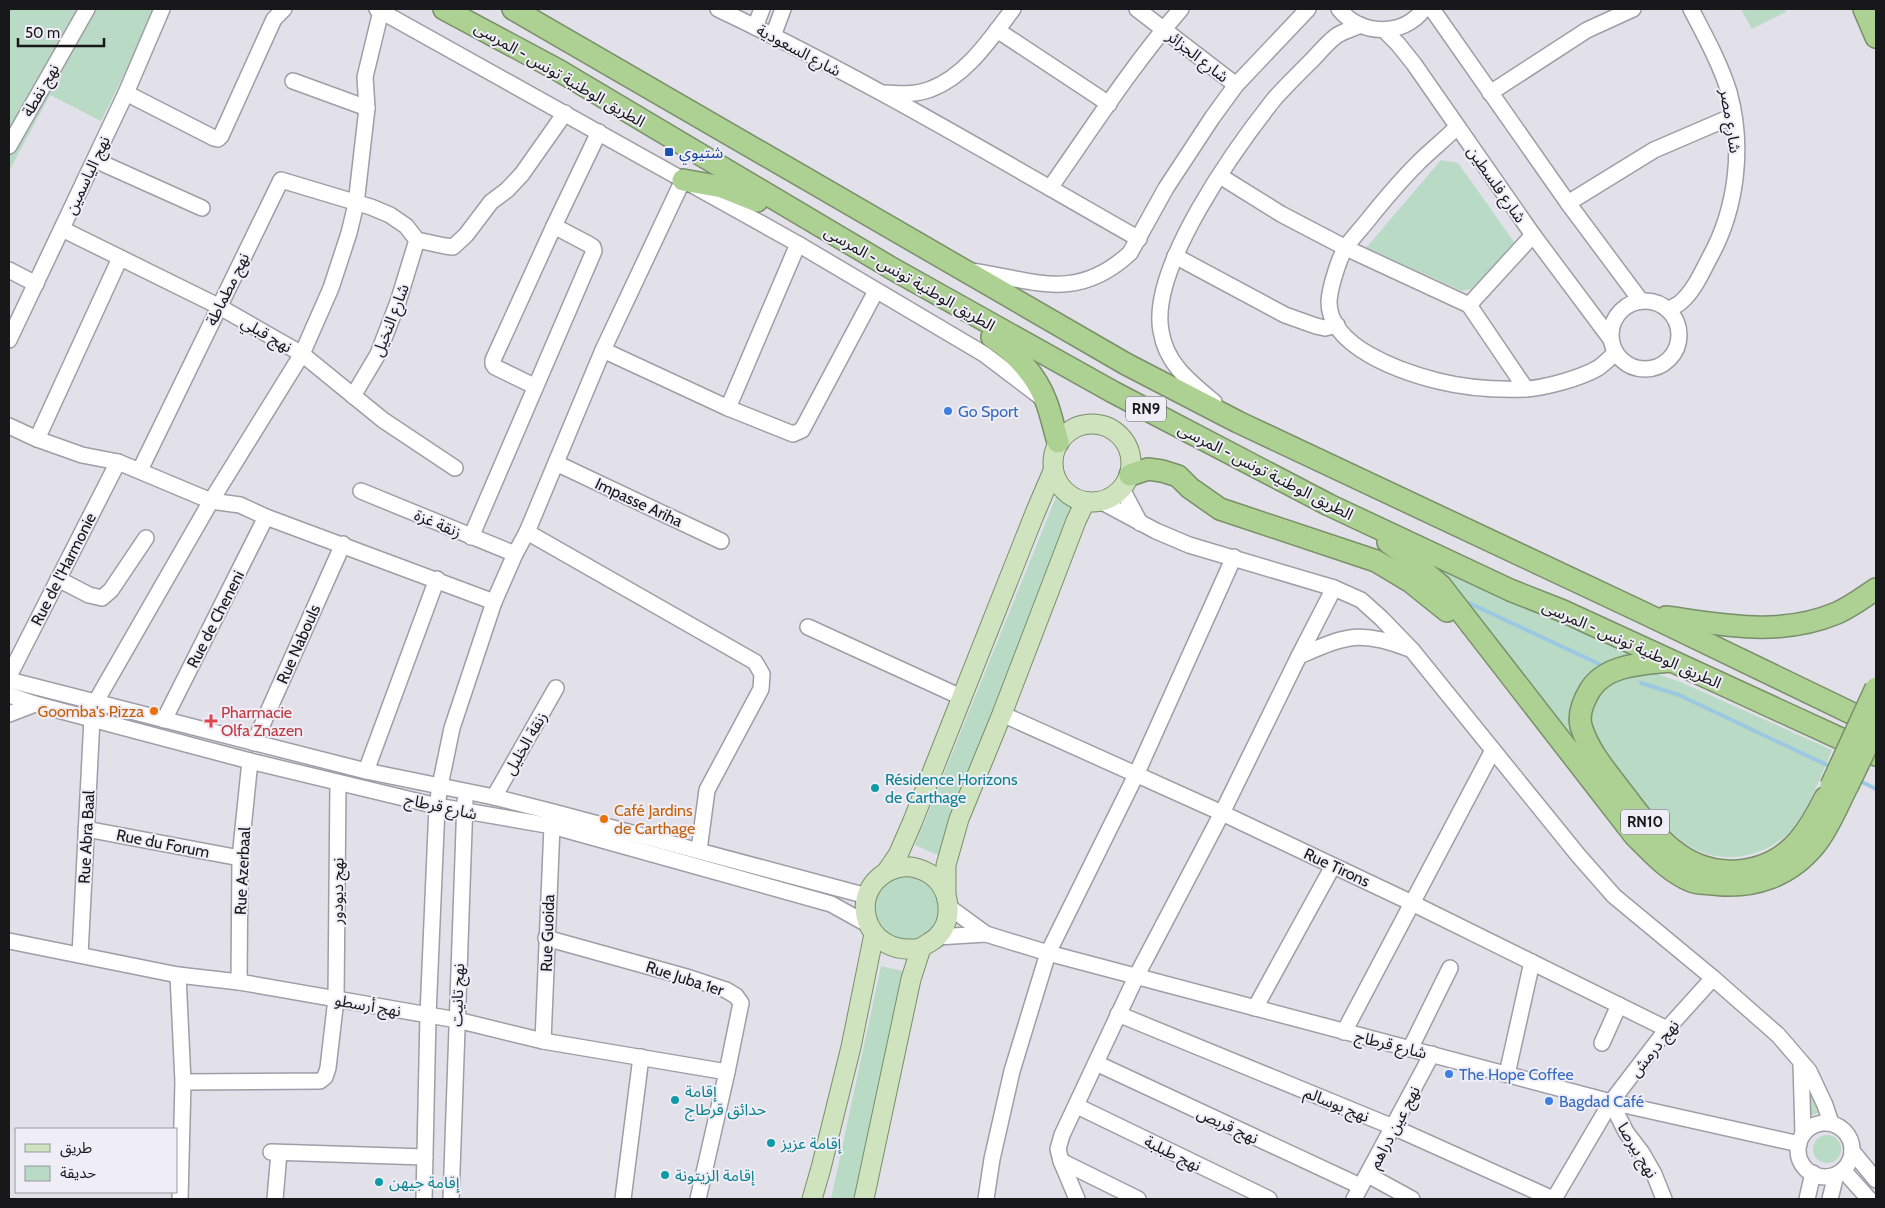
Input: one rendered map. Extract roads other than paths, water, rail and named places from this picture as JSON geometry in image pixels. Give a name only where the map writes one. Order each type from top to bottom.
[{"type":"highway","name":"الطريق الوطنية تونس - المرسى","points":[[444,9],[558,70],[893,269],[1113,392],[1329,504],[1510,590],[1563,611],[1876,755]]},
{"type":"highway","name":"الطريق الوطنية تونس - المرسى","points":[[512,9],[574,43],[1126,364],[1238,422],[1646,614],[1876,726]]},
{"type":"highway","points":[[1864,9],[1876,37]]},
{"type":"highway","points":[[683,180],[722,187],[816,224]]},
{"type":"highway","points":[[893,269],[1010,349],[1034,380],[1046,401],[1058,442]]},
{"type":"highway","points":[[1126,482],[1148,469],[1178,476],[1190,488],[1220,509],[1376,561],[1398,573],[1428,594],[1445,609],[1517,684]]},
{"type":"highway","points":[[1329,504],[1400,551],[1441,586],[1635,836],[1659,860],[1692,882],[1724,886],[1746,885],[1779,876],[1800,862],[1816,844],[1840,786],[1876,726]]},
{"type":"highway","points":[[1646,614],[1743,627],[1775,628],[1812,621],[1837,612],[1876,589]]},
{"type":"highway","name":"RN10","points":[[1670,661],[1627,666],[1605,675],[1591,688],[1582,706],[1581,724],[1591,751],[1647,825],[1673,850],[1693,863],[1717,871],[1742,871],[1765,865],[1784,854],[1799,840],[1840,786],[1876,688]]},
{"type":"highway","points":[[1810,694],[1854,702],[1876,711]]},
{"type":"main road","points":[[1083,425],[1103,425],[1112,430],[1127,444],[1130,454],[1126,482],[1113,497],[1093,502],[1070,496],[1056,481],[1053,471],[1052,461],[1058,442],[1069,431],[1083,425]]},
{"type":"main road","points":[[1053,471],[898,855],[887,871],[874,882],[867,896],[865,910],[871,929],[884,943],[895,948],[908,950],[921,948],[937,937],[946,923],[948,901],[946,865],[959,819],[1002,714],[1076,521],[1093,502]]},
{"type":"main road","points":[[887,871],[904,866],[922,869],[937,879],[948,901]]},
{"type":"main road","points":[[812,1199],[822,1168],[851,1047],[871,929]]},
{"type":"main road","points":[[864,1199],[905,1007],[921,948]]},
{"type":"street","name":"نهج نفطة","points":[[9,146],[87,9]]},
{"type":"street","name":"نهج الياسمين","points":[[9,340],[126,93],[162,9]]},
{"type":"street","points":[[126,93],[218,139],[274,19],[284,9]]},
{"type":"street","name":"شارع السعودية","points":[[718,9],[755,26],[880,93],[1139,239]]},
{"type":"street","points":[[755,26],[762,9]]},
{"type":"street","points":[[772,36],[783,9]]},
{"type":"street","points":[[880,93],[907,94],[930,90],[950,80],[967,64],[1013,9]]},
{"type":"street","name":"شارع الجزائر","points":[[1136,9],[1236,85]]},
{"type":"street","points":[[1050,188],[1163,29],[1181,9]]},
{"type":"street","points":[[965,270],[1008,276],[1031,283],[1069,284],[1094,278],[1110,270],[1130,253],[1185,157],[1236,85],[1308,9]]},
{"type":"street","points":[[1339,9],[1351,21],[1384,30],[1391,30],[1406,25],[1419,16],[1424,9]]},
{"type":"street","points":[[1432,9],[1568,202],[1641,301]]},
{"type":"street","points":[[1490,93],[1587,30],[1633,9]]},
{"type":"street","name":"شارع مصر","points":[[1668,310],[1682,302],[1699,278],[1718,242],[1731,201],[1738,160],[1729,92],[1714,54],[1691,9]]},
{"type":"street","points":[[379,10],[798,244],[984,354],[1046,401]]},
{"type":"street","name":"Rue Abra Baal","points":[[80,955],[92,718],[95,703],[211,501],[302,354],[331,288],[349,233],[356,204],[367,108],[365,77],[379,10]]},
{"type":"street","points":[[1238,422],[1177,369],[1167,354],[1160,331],[1160,309],[1164,286],[1175,256],[1202,204],[1249,133],[1276,97],[1338,35],[1360,25]]},
{"type":"street","points":[[997,30],[1109,104]]},
{"type":"street","name":"شارع فلسطين","points":[[1384,30],[1414,64],[1533,235],[1610,338]]},
{"type":"street","points":[[293,81],[367,108]]},
{"type":"street","points":[[356,204],[371,207],[390,215],[406,226],[417,240],[449,247],[453,246],[466,236],[491,202],[507,190],[522,174],[565,113]]},
{"type":"street","points":[[1568,202],[1654,150],[1733,116]]},
{"type":"street","points":[[1458,127],[1419,162],[1391,191],[1346,248],[1333,282],[1329,301],[1337,325],[1355,346],[1376,358],[1404,370],[1438,381],[1476,388],[1526,389],[1560,383],[1597,368],[1615,353]]},
{"type":"street","points":[[534,386],[500,370],[493,364],[554,226],[599,132]]},
{"type":"street","points":[[95,160],[202,208]]},
{"type":"street","points":[[1220,176],[1282,214],[1346,248],[1469,305],[1526,389]]},
{"type":"street","name":"نهج مطماطة","points":[[140,470],[218,306],[281,180],[356,204]]},
{"type":"street","points":[[424,1199],[428,1015],[437,806],[452,728],[494,602],[527,532],[603,350],[683,180]]},
{"type":"street","points":[[471,537],[534,386],[594,251],[590,245],[554,226]]},
{"type":"street","name":"نهج قبلي","points":[[62,229],[218,306],[302,354],[383,420],[455,468]]},
{"type":"street","points":[[1469,305],[1533,235]]},
{"type":"street","name":"شارع النخيل","points":[[353,396],[378,354],[398,302],[417,240]]},
{"type":"street","points":[[728,408],[798,244]]},
{"type":"street","points":[[1175,256],[1285,315],[1325,328],[1337,325]]},
{"type":"street","points":[[37,439],[120,258]]},
{"type":"street","points":[[9,270],[36,284]]},
{"type":"street","points":[[603,350],[728,408],[793,434],[802,430],[876,291]]},
{"type":"street","points":[[1641,301],[1655,303],[1668,310],[1675,318],[1679,334],[1677,350],[1671,359],[1653,369],[1642,370],[1622,362],[1615,353],[1610,338],[1615,318],[1622,310],[1630,304],[1641,301]]},
{"type":"street","points":[[9,426],[37,439],[140,470],[211,501],[240,505],[266,517],[437,579],[494,602]]},
{"type":"street","name":"Rue de l'Harmonie","points":[[9,678],[118,462]]},
{"type":"street","name":"Impasse Ariha","points":[[556,463],[721,541]]},
{"type":"street","points":[[1126,482],[1140,523]]},
{"type":"street","name":"زنقة غزة","points":[[360,491],[515,554]]},
{"type":"street","points":[[1093,502],[1189,544],[1334,588],[1361,600],[1412,650],[1614,896],[1714,978],[1778,1035],[1808,1071],[1821,1095],[1831,1123]]},
{"type":"street","name":"Rue de Cheneni","points":[[164,720],[266,517]]},
{"type":"street","points":[[527,532],[755,662],[762,674],[761,689],[707,790],[699,850]]},
{"type":"street","points":[[58,579],[89,595],[102,598],[111,590],[146,538]]},
{"type":"street","name":"Rue Nabouls","points":[[254,743],[342,544]]},
{"type":"street","points":[[986,1199],[992,1159],[1012,1071],[1048,953],[1136,775],[1234,557]]},
{"type":"street","points":[[366,771],[437,579]]},
{"type":"street","points":[[1077,1199],[1058,1149],[1062,1135],[1136,976],[1222,813],[1334,588]]},
{"type":"street","points":[[808,627],[961,697]]},
{"type":"street","points":[[1299,656],[1352,636],[1382,638],[1412,650]]},
{"type":"street","name":"شارع قرطاج","points":[[9,678],[95,703],[366,771],[494,798],[699,850],[867,896]]},
{"type":"street","name":"زنقة الخليل","points":[[494,798],[556,688]]},
{"type":"street","name":"شارع قرطاج","points":[[9,695],[35,704],[250,762],[437,806],[552,826],[831,904],[871,929]]},
{"type":"street","points":[[9,714],[35,704]]},
{"type":"street","name":"Rue Tirons","points":[[1002,714],[1222,813],[1334,866],[1667,1029]]},
{"type":"street","points":[[1344,1032],[1493,750]]},
{"type":"street","name":"Rue Azerbaal","points":[[239,982],[240,858],[250,762]]},
{"type":"street","name":"نهج ديودور","points":[[183,1082],[320,1080],[325,1077],[328,1068],[336,999],[338,783]]},
{"type":"street","name":"نهج تانيت","points":[[451,1199],[463,811],[466,792]]},
{"type":"street","name":"Rue Guoida","points":[[543,1041],[552,826]]},
{"type":"street","name":"Rue du Forum","points":[[86,829],[240,858]]},
{"type":"street","points":[[1255,1008],[1334,866]]},
{"type":"street","name":"شارع قرطاج","points":[[948,901],[986,934]]},
{"type":"street","name":"شارع قرطاج","points":[[937,937],[986,934],[1048,953],[1611,1102],[1801,1139]]},
{"type":"street","name":"Rue Juba 1er","points":[[546,938],[690,978],[726,990],[736,996],[741,1003],[698,1199]]},
{"type":"street","name":"نهج أرسطو","points":[[9,941],[178,975],[239,982],[428,1015],[543,1041],[727,1072]]},
{"type":"street","points":[[1507,1074],[1532,962]]},
{"type":"street","points":[[1410,1049],[1450,968]]},
{"type":"street","points":[[178,975],[183,1082],[180,1199]]},
{"type":"street","name":"نهج درمش","points":[[1557,1197],[1611,1102],[1667,1029],[1714,978]]},
{"type":"street","points":[[1602,1043],[1619,1004]]},
{"type":"street","name":"نهج بوسالم","points":[[1118,1014],[1393,1127],[1557,1197]]},
{"type":"street","name":"نهج عين دراهم","points":[[1361,1187],[1432,1054]]},
{"type":"street","points":[[623,1199],[641,1057]]},
{"type":"street","name":"نهج قربص","points":[[1096,1063],[1361,1187],[1412,1199]]},
{"type":"street","points":[[1801,1139],[1811,1127],[1821,1123],[1831,1123],[1840,1127],[1847,1133],[1851,1142],[1850,1162],[1839,1172],[1824,1176],[1813,1174],[1801,1161],[1799,1153],[1801,1139],[1802,1063]]},
{"type":"street","name":"نهج بيرصا","points":[[1611,1102],[1626,1132],[1642,1153],[1654,1174],[1664,1199]]},
{"type":"street","name":"نهج طبلبة","points":[[1077,1106],[1269,1199]]},
{"type":"street","points":[[1852,1151],[1870,1168],[1876,1180]]},
{"type":"street","points":[[275,1199],[275,1152],[425,1157]]},
{"type":"street","points":[[1061,1161],[1138,1199]]},
{"type":"street","points":[[1830,1199],[1839,1172]]},
{"type":"street","points":[[1839,1172],[1869,1199]]},
{"type":"street","points":[[1807,1199],[1813,1174]]},
{"type":"waterway","points":[[1469,603],[1599,664]]},
{"type":"waterway","points":[[1641,683],[1679,695],[1831,767]]},
{"type":"waterway","points":[[1858,780],[1876,789]]},
{"type":"place","name":"شتيوي","points":[[669,152]]},
{"type":"place","name":"Go Sport","points":[[948,411]]},
{"type":"place","name":"Goomba's Pizza","points":[[154,711]]},
{"type":"place","name":"Pharmacie Olfa Znazen","points":[[211,721]]},
{"type":"place","name":"Résidence Horizons de Carthage","points":[[875,788]]},
{"type":"place","name":"Café Jardins de Carthage","points":[[604,819]]},
{"type":"place","name":"The Hope Coffee","points":[[1449,1074]]},
{"type":"place","name":"إقامة حدائق قرطاج","points":[[675,1100]]},
{"type":"place","name":"Bagdad Café","points":[[1549,1101]]},
{"type":"place","name":"إقامة عزيز","points":[[771,1143]]},
{"type":"place","name":"إقامة الزيتونة","points":[[665,1175]]},
{"type":"place","name":"إقامة جيهن","points":[[379,1182]]}]
